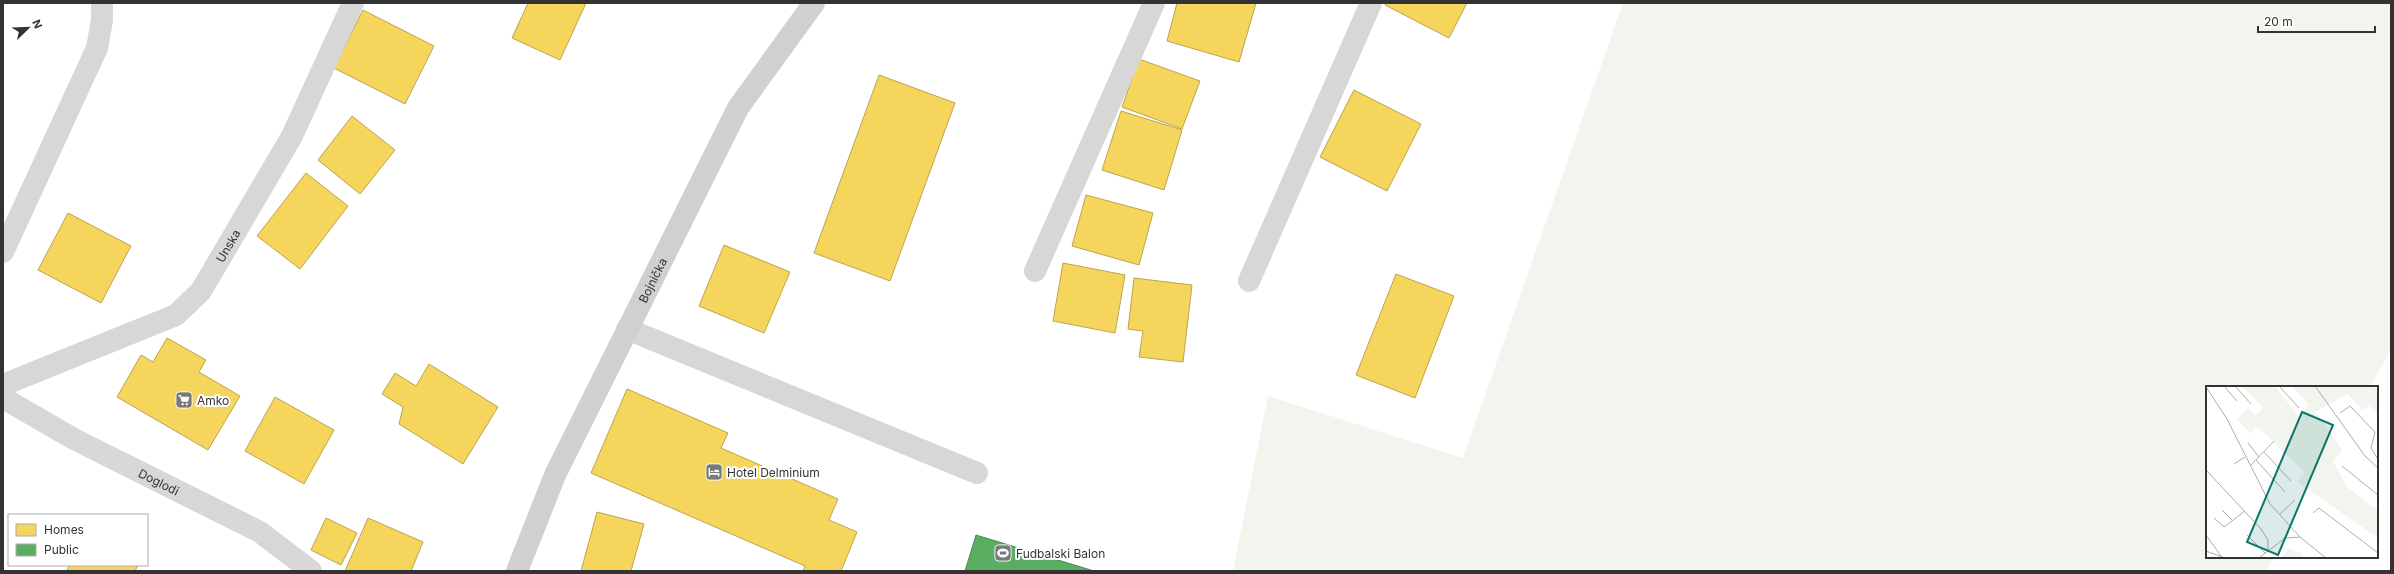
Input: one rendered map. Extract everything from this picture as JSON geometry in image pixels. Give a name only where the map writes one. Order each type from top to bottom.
[{"type":"main road","name":"Bojnička","points":[[517,571],[555,475],[738,108],[814,3]]},
{"type":"street","points":[[3,252],[97,48],[102,20],[102,3]]},
{"type":"street","name":"Unska","points":[[3,385],[176,315],[201,291],[292,136],[353,3]]},
{"type":"street","points":[[1035,271],[1154,3]]},
{"type":"street","points":[[1249,281],[1371,3]]},
{"type":"street","points":[[627,328],[977,473]]},
{"type":"street","name":"Doglodi","points":[[3,398],[74,439],[260,532],[311,571]]},
{"type":"shaded area","points":[[1623,3],[2391,4],[2391,350],[2371,386],[2206,386],[2206,558],[2273,558],[2266,571],[1233,571],[1268,396],[1463,458]]},
{"type":"building: Homes","points":[[528,3],[586,3],[560,60],[512,38]]},
{"type":"building: Homes","points":[[1177,3],[1256,3],[1239,62],[1167,41]]},
{"type":"building: Homes","points":[[1386,3],[1467,3],[1449,38],[1385,5]]},
{"type":"building: Homes","points":[[363,10],[434,46],[405,104],[334,68]]},
{"type":"building: Homes","points":[[1139,59],[1200,81],[1182,129],[1122,107]]},
{"type":"building: Homes","points":[[879,75],[955,103],[890,281],[814,253]]},
{"type":"building: Homes","points":[[1354,90],[1421,124],[1387,191],[1320,157]]},
{"type":"building: Homes","points":[[1121,111],[1182,130],[1164,190],[1102,170]]},
{"type":"building: Homes","points":[[352,116],[395,150],[360,194],[318,160]]},
{"type":"building: Homes","points":[[306,173],[348,206],[300,269],[257,236]]},
{"type":"building: Homes","points":[[1086,195],[1153,213],[1139,265],[1072,246]]},
{"type":"building: Homes","points":[[68,213],[131,246],[101,303],[38,270]]},
{"type":"building: Homes","points":[[724,245],[790,272],[764,333],[699,306]]},
{"type":"building: Homes","points":[[1063,263],[1125,275],[1115,333],[1053,321]]},
{"type":"building: Homes","points":[[1396,274],[1454,296],[1415,398],[1356,375]]},
{"type":"building: Homes","points":[[1134,278],[1192,285],[1183,362],[1139,357],[1143,331],[1128,329]]},
{"type":"building: Homes","points":[[167,338],[206,360],[199,372],[240,396],[208,450],[117,397],[141,355],[153,362]]},
{"type":"building: Homes","points":[[429,364],[498,407],[463,464],[399,424],[403,407],[382,394],[395,373],[416,386]]},
{"type":"building: Homes","points":[[627,389],[728,433],[721,448],[838,499],[829,520],[857,532],[841,571],[803,571],[805,566],[591,473]]},
{"type":"building: Homes","points":[[275,397],[334,430],[304,484],[245,451]]},
{"type":"building: Homes","points":[[597,512],[644,524],[631,571],[581,571]]},
{"type":"building: Homes","points":[[326,518],[357,533],[341,565],[311,550]]},
{"type":"building: Homes","points":[[368,518],[423,542],[411,571],[345,571]]},
{"type":"building: Homes","points":[[69,566],[138,566],[135,571],[67,571]]},
{"type":"building: Public","name":"Fudbalski Balon","points":[[976,535],[1094,571],[965,571]]},
{"type":"place","name":"Amko","points":[[184,400]]},
{"type":"place","name":"Hotel Delminium","points":[[714,472]]},
{"type":"place","name":"Fudbalski Balon","points":[[1003,553]]}]
